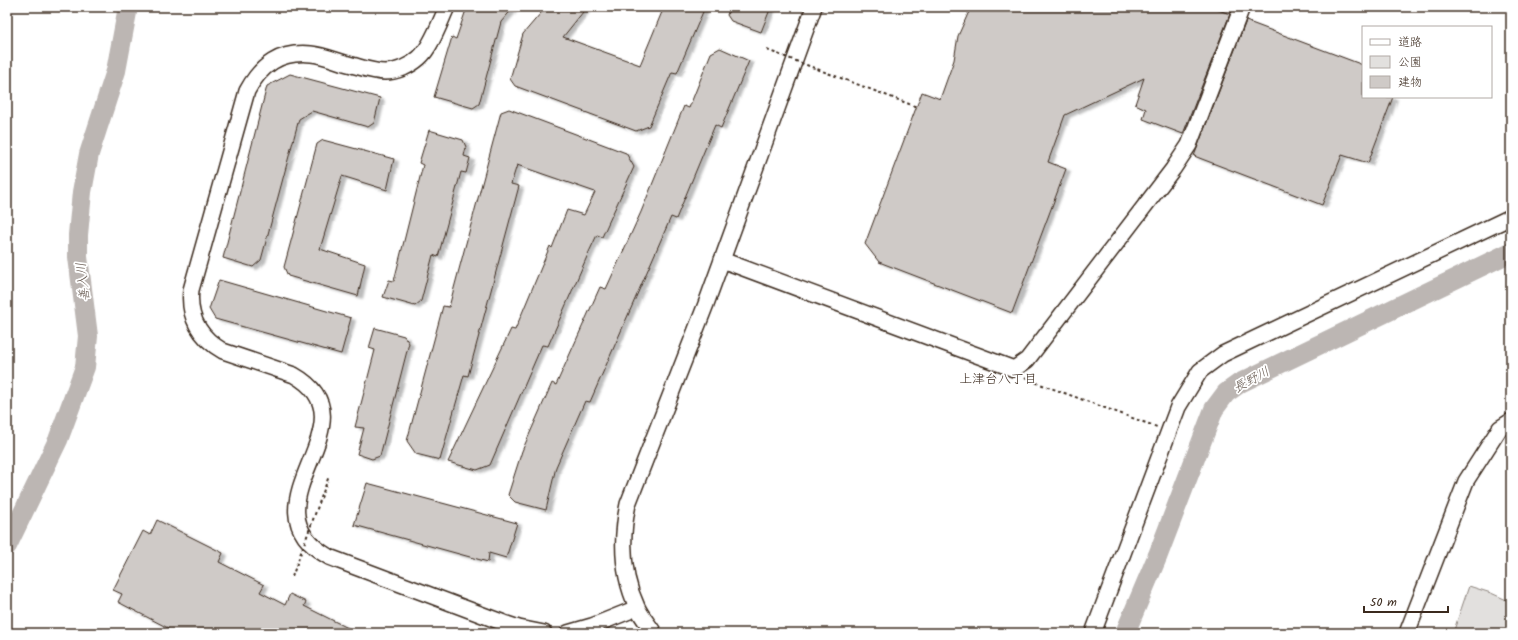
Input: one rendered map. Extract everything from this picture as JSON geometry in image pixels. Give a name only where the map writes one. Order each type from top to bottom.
[{"type":"street","points":[[447,7],[420,57],[409,65],[397,70],[385,72],[371,70],[312,54],[299,54],[284,56],[268,63],[260,71],[247,91],[191,290],[190,300],[194,322],[199,331],[216,348],[294,375],[304,381],[312,389],[318,399],[322,411],[322,423],[300,491],[296,510],[296,519],[299,529],[317,550],[329,557],[504,623],[519,628],[544,633]]},
{"type":"street","points":[[654,633],[637,608],[628,580],[625,565],[624,534],[628,504],[722,260],[814,7]]},
{"type":"street","points":[[722,260],[1014,369],[1027,360],[1173,169],[1189,145],[1242,7]]},
{"type":"street","points":[[1093,633],[1178,406],[1200,371],[1223,354],[1511,217]]},
{"type":"street","points":[[1407,633],[1466,481],[1500,428],[1511,421]]},
{"type":"street","points":[[568,633],[592,626],[637,608]]},
{"type":"path","points":[[767,50],[917,107]]},
{"type":"path","points":[[1014,369],[1029,380],[1168,432]]},
{"type":"path","points":[[292,577],[329,476]]},
{"type":"green space","points":[[1469,586],[1491,593],[1511,602],[1511,633],[1453,633]]},
{"type":"building","points":[[467,7],[514,7],[501,22],[479,104],[473,108],[434,97],[452,37],[456,39]]},
{"type":"building","points":[[546,7],[587,7],[563,37],[640,65],[664,7],[705,7],[677,73],[672,72],[649,126],[636,131],[515,86],[510,79],[523,34]]},
{"type":"building","points":[[730,7],[771,7],[761,32],[731,21],[727,15]]},
{"type":"building","points":[[971,7],[1210,7],[1230,14],[1183,134],[1143,119],[1146,109],[1135,104],[1144,78],[1065,115],[1048,162],[1066,169],[1012,313],[879,262],[865,244],[922,92],[940,99],[954,60],[958,36]]},
{"type":"building","points":[[1246,21],[1362,65],[1362,98],[1393,98],[1368,163],[1342,155],[1322,205],[1194,156]]},
{"type":"building","points":[[720,48],[749,61],[721,128],[715,125],[676,219],[671,217],[590,402],[585,401],[556,467],[546,510],[515,502],[508,495],[522,451],[552,383],[556,385],[600,287],[606,289],[641,212],[684,106],[689,108],[711,53]]},
{"type":"building","points":[[290,74],[380,98],[374,123],[368,127],[312,111],[299,119],[261,260],[253,267],[223,258],[267,86]]},
{"type":"building","points":[[509,109],[626,153],[634,167],[602,237],[597,235],[548,346],[542,345],[490,465],[477,470],[448,462],[511,329],[515,330],[550,246],[552,248],[567,210],[584,215],[595,192],[517,165],[511,184],[519,186],[468,376],[464,375],[440,460],[416,454],[407,441],[443,306],[449,307],[501,112]]},
{"type":"building","points":[[429,130],[463,140],[466,147],[464,156],[470,158],[466,173],[461,172],[438,257],[433,255],[421,301],[415,306],[383,297],[389,280],[394,281],[423,165],[419,163]]},
{"type":"building","points":[[323,140],[394,159],[387,190],[342,176],[320,249],[365,264],[358,296],[288,276],[284,267],[317,144]]},
{"type":"building","points":[[219,280],[351,318],[341,354],[215,319],[209,309]]},
{"type":"building","points":[[375,328],[404,336],[409,343],[380,456],[372,459],[357,454],[364,428],[355,427],[375,350],[369,348]]},
{"type":"building","points":[[367,483],[517,523],[506,558],[489,553],[488,562],[354,525]]},
{"type":"building","points":[[157,520],[223,553],[219,562],[264,585],[260,592],[285,605],[290,594],[306,602],[304,606],[358,633],[166,633],[168,628],[118,602],[122,594],[113,590],[143,531],[150,535]]},
{"type":"waterway","name":"善入川","points":[[7,546],[58,440],[85,367],[88,336],[78,257],[78,235],[82,192],[89,154],[116,71],[128,7]]},
{"type":"waterway","name":"長野川","points":[[1125,633],[1158,555],[1214,409],[1226,393],[1240,383],[1511,252]]},
{"type":"district","name":"上津台八丁目","points":[[998,378]]}]
